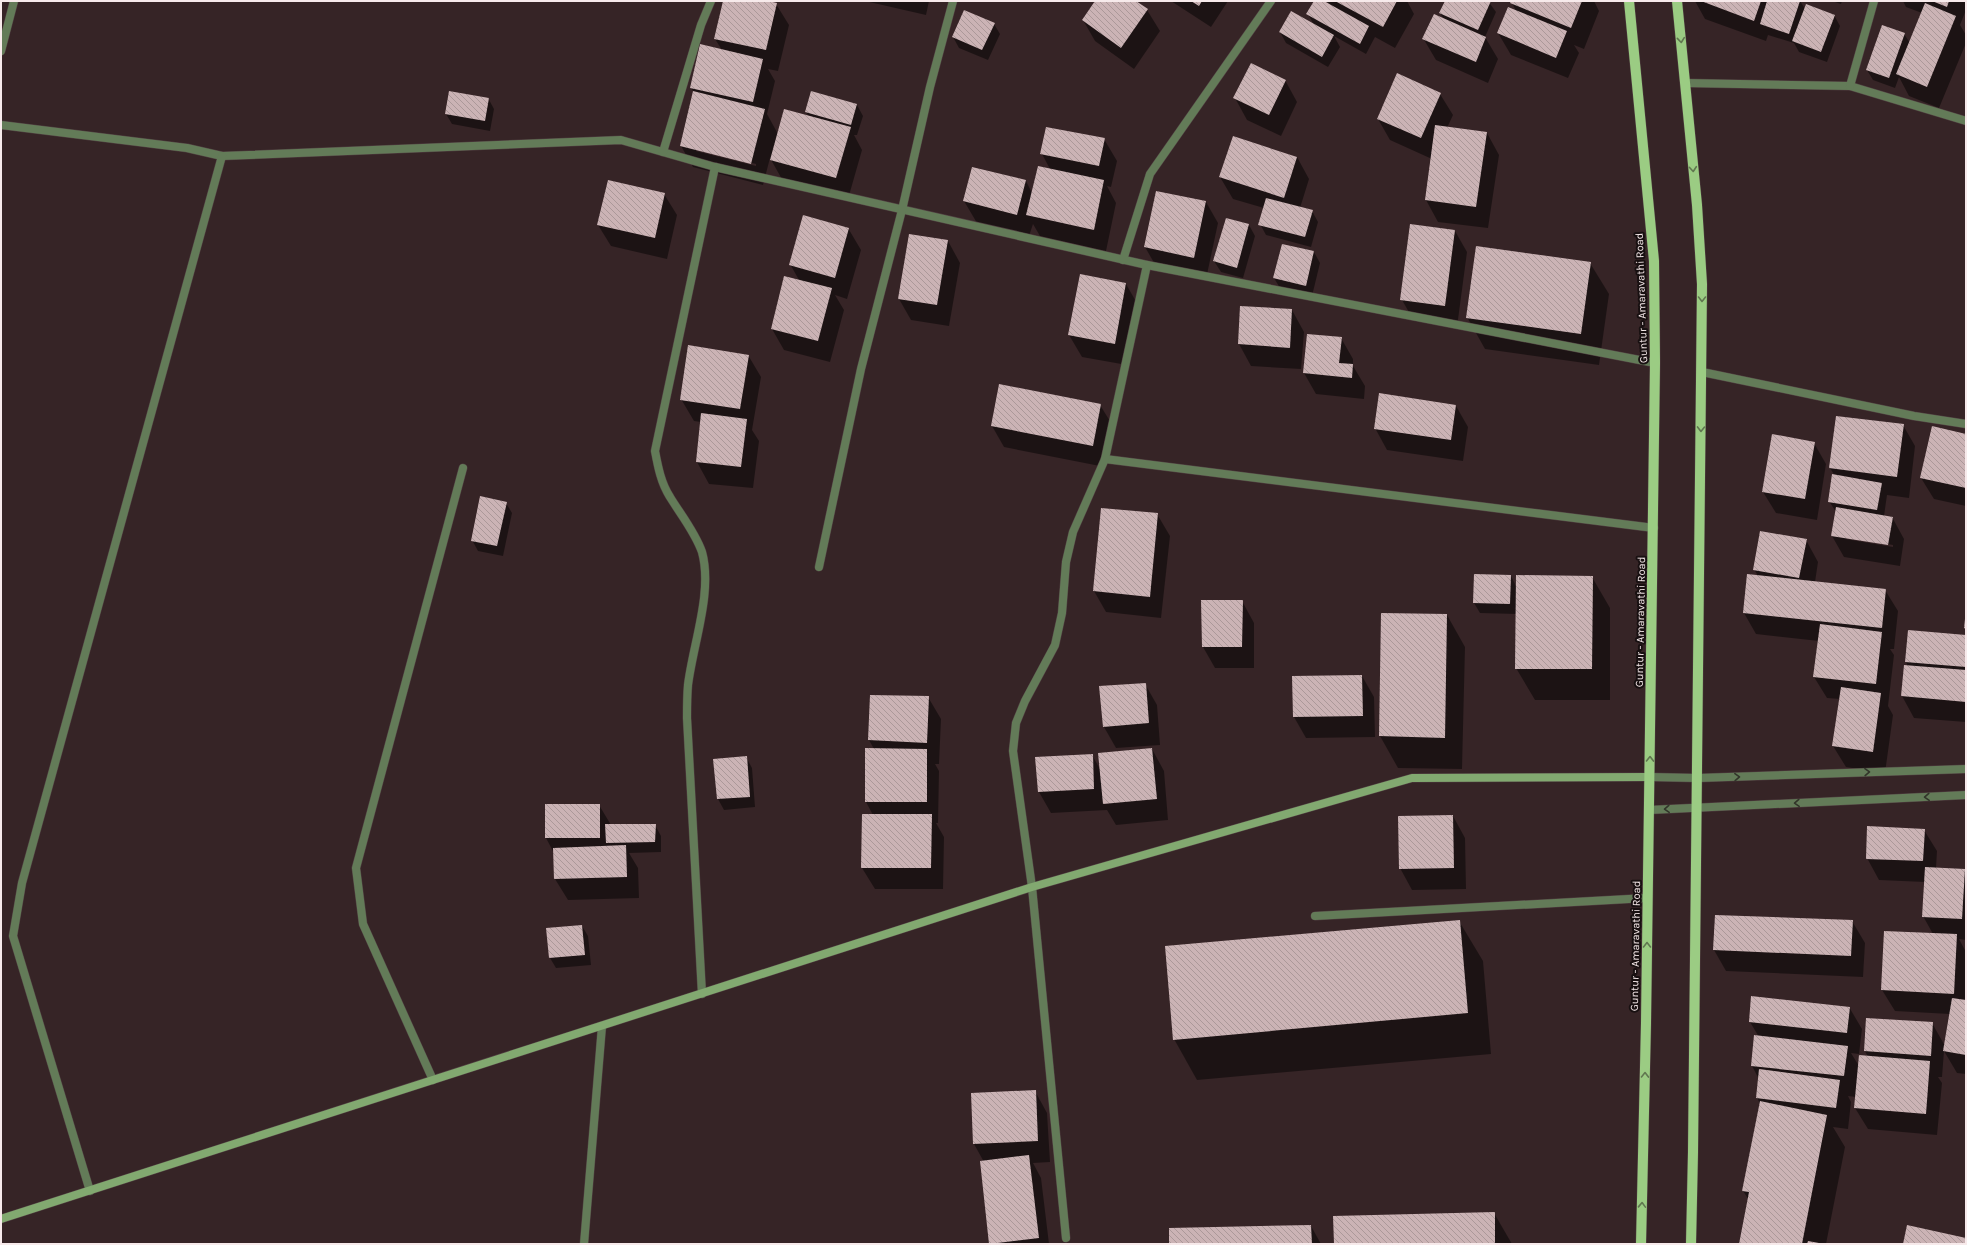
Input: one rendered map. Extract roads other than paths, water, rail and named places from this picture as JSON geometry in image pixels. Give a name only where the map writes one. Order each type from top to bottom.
[{"type":"main road","name":"Guntur - Amaravathi Road","points":[[1629,1],[1654,261],[1655,363],[1654,528],[1641,1244]]},
{"type":"main road","points":[[1677,1],[1702,284],[1698,778],[1691,1244]]},
{"type":"main road","points":[[1,1219],[1032,887],[1412,778],[1650,777]]},
{"type":"street","points":[[1,51],[14,1]]},
{"type":"street","points":[[663,152],[701,25],[711,1]]},
{"type":"street","points":[[819,567],[861,369],[902,210],[930,87],[953,1]]},
{"type":"street","points":[[1123,260],[1150,174],[1271,1]]},
{"type":"street","points":[[1850,86],[1874,1]]},
{"type":"street","points":[[1685,83],[1850,86],[1966,121]]},
{"type":"street","points":[[1,125],[187,148],[222,156],[622,140],[714,167],[1123,260],[1655,363]]},
{"type":"street","points":[[90,1191],[13,936],[22,883],[222,156]]},
{"type":"street","points":[[702,994],[687,718],[688,685],[702,603],[705,571],[702,552],[694,536],[669,496],[660,474],[655,451],[714,167]]},
{"type":"street","points":[[1066,1238],[1032,887],[1013,751],[1016,723],[1025,701],[1055,645],[1062,613],[1066,562],[1073,532],[1105,459],[1147,265]]},
{"type":"street","points":[[1702,372],[1914,416],[1966,424]]},
{"type":"street","points":[[1105,459],[1654,528]]},
{"type":"street","points":[[434,1080],[363,924],[356,868],[463,468]]},
{"type":"street","points":[[1650,777],[1698,778],[1966,769]]},
{"type":"street","points":[[1649,810],[1966,795]]},
{"type":"street","points":[[1315,916],[1647,898]]},
{"type":"street","points":[[584,1244],[602,1026]]}]
